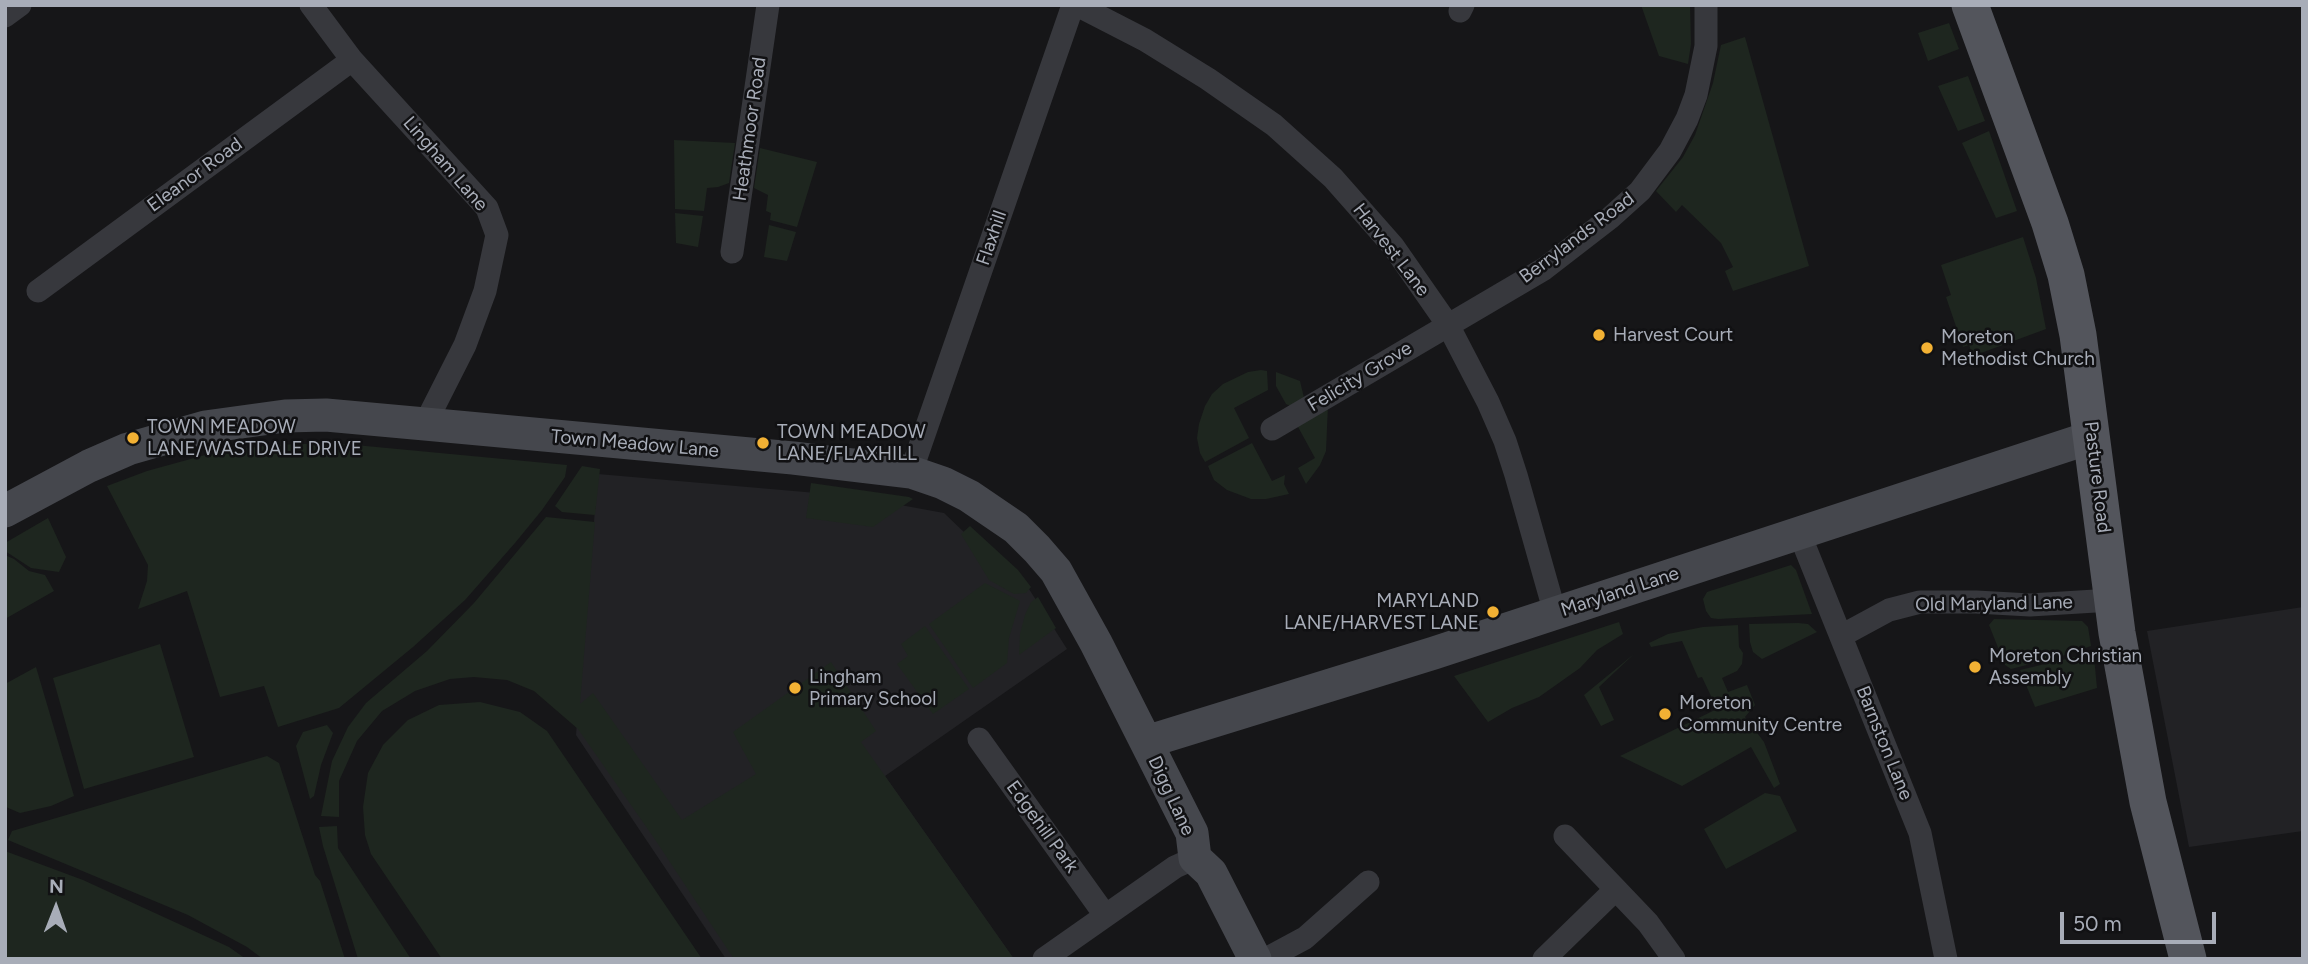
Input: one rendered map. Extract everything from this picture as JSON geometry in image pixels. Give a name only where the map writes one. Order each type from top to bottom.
[{"type":"main road","name":"Pasture Road","points":[[1970,5],[2050,223],[2066,275],[2078,335],[2112,600],[2148,802],[2188,959]]},
{"type":"street","points":[[5,16],[20,5]]},
{"type":"street","name":"Heathmoor Road","points":[[732,252],[768,5]]},
{"type":"street","name":"Harvest Lane","points":[[1075,5],[1145,40],[1274,125],[1333,178],[1394,246],[1448,325],[1488,402],[1505,441],[1555,613]]},
{"type":"street","name":"Flaxhill","points":[[911,472],[1075,5]]},
{"type":"street","name":"Berrylands Road","points":[[1448,325],[1544,269],[1610,218],[1650,180],[1676,141],[1696,95],[1706,46],[1706,5]]},
{"type":"street","name":"Lingham Lane","points":[[318,8],[352,60],[487,208],[497,235],[485,291],[465,345],[425,424]]},
{"type":"street","name":"Eleanor Road","points":[[38,291],[352,60]]},
{"type":"street","name":"Felicity Grove","points":[[1272,429],[1448,325]]},
{"type":"street","name":"Town Meadow Lane","points":[[5,511],[89,466],[128,449],[205,427],[285,416],[326,415],[793,458],[911,472],[969,496],[1016,528],[1037,548],[1056,571],[1090,631],[1146,742]]},
{"type":"street","name":"Maryland Lane","points":[[1146,742],[1434,653],[2092,438]]},
{"type":"street","name":"Barnston Lane","points":[[1800,535],[1920,833],[1946,959]]},
{"type":"street","name":"Old Maryland Lane","points":[[1841,636],[1889,610],[1920,602],[2030,605],[2112,600]]},
{"type":"street","name":"Edgehill Park","points":[[979,739],[1105,915]]},
{"type":"street","name":"Digg Lane","points":[[1146,742],[1192,833],[1195,858],[1211,873],[1255,959]]},
{"type":"street","points":[[1565,836],[1648,922],[1674,959]]},
{"type":"street","points":[[1044,959],[1175,867],[1195,858]]},
{"type":"street","points":[[1266,959],[1305,938],[1368,882]]},
{"type":"street","points":[[1544,959],[1615,890]]},
{"type":"shaded area","points":[[1641,5],[1690,5],[1691,44],[1688,64],[1659,56]]},
{"type":"shaded area","points":[[1949,23],[1959,49],[1928,61],[1918,33]]},
{"type":"shaded area","points":[[1745,37],[1809,266],[1733,291],[1725,271],[1733,267],[1721,243],[1682,205],[1676,212],[1656,191],[1683,157],[1695,135],[1713,83],[1721,45]]},
{"type":"shaded area","points":[[1968,76],[1985,121],[1958,131],[1938,86]]},
{"type":"shaded area","points":[[1989,131],[2017,211],[1996,218],[1962,143]]},
{"type":"shaded area","points":[[674,140],[735,143],[729,183],[707,188],[704,211],[675,209]]},
{"type":"shaded area","points":[[760,148],[817,162],[797,227],[770,220],[771,213],[766,211],[768,195],[754,188]]},
{"type":"shaded area","points":[[675,213],[703,216],[698,247],[676,243]]},
{"type":"shaded area","points":[[769,225],[796,232],[787,261],[764,257]]},
{"type":"shaded area","points":[[2023,237],[2036,278],[2046,329],[1973,356],[1969,345],[1963,347],[1946,297],[1951,295],[1941,265]]},
{"type":"shaded area","points":[[1267,371],[1268,390],[1234,408],[1249,438],[1205,462],[1197,438],[1205,406],[1212,394],[1223,384],[1248,372]]},
{"type":"shaded area","points":[[1276,372],[1300,381],[1305,402],[1295,408],[1286,404],[1276,386]]},
{"type":"shaded area","points":[[1328,405],[1326,451],[1320,465],[1306,484],[1298,468],[1315,458],[1297,425]]},
{"type":"shaded area","points":[[334,443],[567,465],[565,477],[542,510],[465,600],[339,708],[278,727],[264,686],[220,697],[187,591],[138,609],[147,581],[148,565],[107,486],[147,471],[216,452],[273,445]]},
{"type":"shaded area","points":[[1252,443],[1272,481],[1285,475],[1284,484],[1289,494],[1251,499],[1227,490],[1214,480],[1208,466]]},
{"type":"shaded area","points":[[582,466],[600,469],[595,515],[562,512],[555,506]]},
{"type":"shaded area","name":"Lingham Primary School","points":[[598,474],[851,496],[944,513],[966,534],[1017,570],[1067,649],[885,776],[1014,959],[726,959],[576,735]]},
{"type":"shaded area","points":[[811,483],[913,499],[873,527],[806,518]]},
{"type":"shaded area","points":[[546,517],[595,522],[580,704],[593,693],[682,820],[756,774],[733,732],[831,662],[876,731],[861,742],[1014,959],[734,959],[578,729],[534,691],[507,680],[474,677],[450,679],[415,691],[382,711],[357,741],[339,781],[339,817],[321,816],[332,761],[348,727],[366,703],[427,651],[474,603]]},
{"type":"shaded area","points":[[48,518],[66,557],[59,572],[31,568],[5,551],[5,543]]},
{"type":"shaded area","points":[[970,526],[1018,570],[1031,587],[1026,593],[1014,594],[989,580],[961,534]]},
{"type":"shaded area","points":[[5,555],[29,571],[45,575],[54,591],[5,619]]},
{"type":"shaded area","points":[[1791,565],[1796,570],[1812,614],[1718,619],[1711,618],[1706,611],[1703,599],[1707,592]]},
{"type":"shaded area","points":[[985,583],[1020,601],[1009,638],[1007,663],[973,688],[929,624]]},
{"type":"shaded area","points":[[1038,597],[1056,628],[1019,655],[1020,634],[1025,615],[1031,602]]},
{"type":"shaded area","points":[[2303,607],[2303,831],[2189,847],[2147,631]]},
{"type":"shaded area","points":[[1994,619],[2082,621],[2088,627],[2091,646],[2011,669],[2005,665],[1989,625]]},
{"type":"shaded area","points":[[1619,622],[1623,634],[1597,650],[1580,668],[1539,697],[1488,722],[1454,676]]},
{"type":"shaded area","points":[[1749,624],[1808,624],[1817,632],[1762,659],[1753,652]]},
{"type":"shaded area","points":[[1738,625],[1739,647],[1743,653],[1742,664],[1737,671],[1722,678],[1728,692],[1747,685],[1755,705],[1745,717],[1764,742],[1780,784],[1774,788],[1751,747],[1682,786],[1620,756],[1717,709],[1702,677],[1698,678],[1682,641],[1651,647],[1649,643],[1668,634],[1703,627]]},
{"type":"shaded area","points":[[925,626],[969,689],[933,714],[897,664],[908,656],[901,644]]},
{"type":"shaded area","points":[[160,644],[194,757],[84,789],[53,678]]},
{"type":"shaded area","points":[[1634,654],[1599,687],[1614,720],[1601,726],[1584,695]]},
{"type":"shaded area","points":[[2087,654],[2088,657],[2094,657],[2097,688],[2035,707],[2020,670]]},
{"type":"shaded area","points":[[36,667],[74,796],[51,806],[20,813],[6,807],[5,684]]},
{"type":"shaded area","points":[[480,702],[520,712],[547,731],[702,959],[442,959],[371,854],[365,835],[363,807],[368,773],[383,745],[408,720],[439,705]]},
{"type":"shaded area","points":[[327,725],[333,733],[321,765],[314,796],[310,799],[296,746],[303,732]]},
{"type":"shaded area","points":[[267,756],[279,763],[345,959],[263,959],[247,947],[188,915],[8,840],[12,831]]},
{"type":"shaded area","points":[[1765,793],[1780,796],[1797,831],[1726,869],[1704,829]]},
{"type":"shaded area","points":[[337,826],[338,848],[411,959],[358,959],[319,827]]},
{"type":"shaded area","points":[[5,851],[83,880],[229,947],[246,959],[5,959]]},
{"type":"place","name":"Harvest Court","points":[[1599,335]]},
{"type":"place","name":"Moreton Methodist Church","points":[[1927,348]]},
{"type":"place","name":"TOWN MEADOW LANE/WASTDALE DRIVE","points":[[133,438]]},
{"type":"place","name":"TOWN MEADOW LANE/FLAXHILL","points":[[763,443]]},
{"type":"place","name":"MARYLAND LANE/HARVEST LANE","points":[[1493,612]]},
{"type":"place","name":"Moreton Christian Assembly","points":[[1975,667]]},
{"type":"place","name":"Lingham Primary School","points":[[795,688]]},
{"type":"place","name":"Moreton Community Centre","points":[[1665,714]]}]
